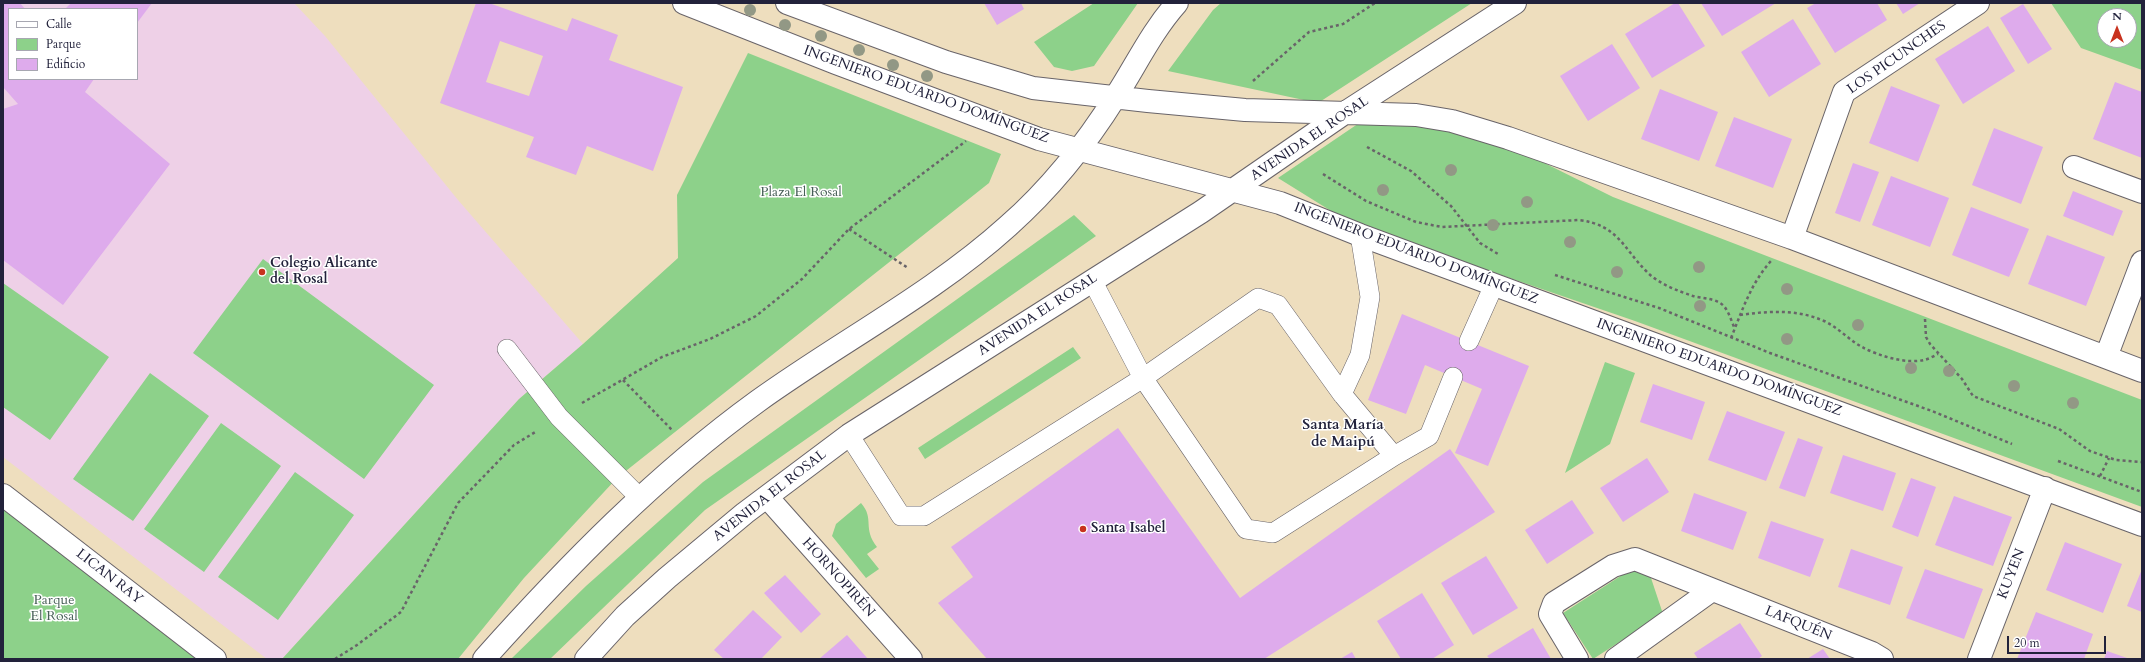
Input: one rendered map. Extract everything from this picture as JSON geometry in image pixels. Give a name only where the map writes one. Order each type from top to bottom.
[{"type":"street","name":"INGENIERO EDUARDO DOMÍNGUEZ","points":[[684,3],[991,122],[1080,150],[1280,203],[1360,235],[2142,525]]},
{"type":"street","points":[[787,3],[946,62],[1033,88],[1245,110],[1416,115],[1452,121],[1508,138],[1792,238],[2142,371]]},
{"type":"street","points":[[484,659],[541,596],[640,498],[693,452],[758,401],[969,259],[1009,225],[1058,176],[1080,150],[1116,97],[1166,15],[1177,3]]},
{"type":"street","name":"AVENIDA EL ROSAL","points":[[586,659],[625,616],[667,578],[767,497],[848,435],[1234,190],[1346,112],[1515,3]]},
{"type":"street","name":"LOS PICUNCHES","points":[[1792,238],[1844,92],[1978,3]]},
{"type":"street","points":[[2074,167],[2142,192]]},
{"type":"street","points":[[2106,357],[2142,262]]},
{"type":"street","name":"KUYEN","points":[[1979,659],[2045,488]]},
{"type":"street","name":"LICAN RAY","points":[[3,495],[215,659]]},
{"type":"street","name":"HORNOPIRÉN","points":[[767,497],[910,659]]},
{"type":"street","name":"LAFQUÉN","points":[[1577,659],[1550,614],[1554,602],[1613,566],[1635,559],[1872,653],[1882,659]]},
{"type":"street","points":[[1616,659],[1712,590]]},
{"type":"lane","points":[[1342,394],[1360,355],[1370,297],[1360,235]]},
{"type":"lane","points":[[1092,280],[1142,378],[1246,529],[1273,534],[1394,456],[1429,436],[1453,377]]},
{"type":"lane","points":[[1469,341],[1494,285]]},
{"type":"lane","points":[[848,435],[901,516],[924,516],[1142,378],[1258,298],[1278,305],[1342,394],[1394,456]]},
{"type":"lane","points":[[507,349],[559,417],[640,498]]},
{"type":"path","points":[[1245,110],[1250,83],[1309,32],[1343,24],[1375,3]]},
{"type":"path","points":[[933,284],[848,229],[991,122]]},
{"type":"path","points":[[1367,148],[1411,170],[1451,206],[1480,243],[1503,256]]},
{"type":"path","points":[[1323,174],[1366,201],[1416,222],[1442,227],[1579,220],[1594,222],[1607,228],[1648,273],[1666,285],[1695,296],[1712,299],[1726,308],[1735,329]]},
{"type":"path","points":[[1713,365],[1731,338],[1760,273],[1792,238]]},
{"type":"path","points":[[1549,273],[1659,308],[1731,338],[1932,411],[2019,447]]},
{"type":"path","points":[[1932,291],[1925,318],[1926,337],[1938,354],[1962,379],[1973,396],[2059,429],[2090,451],[2110,458],[2142,462]]},
{"type":"path","points":[[1740,315],[1768,311],[1798,312],[1824,321],[1842,331],[1861,346],[1884,355],[1906,361],[1925,360],[1938,354]]},
{"type":"path","points":[[622,380],[693,452]]},
{"type":"path","points":[[2100,476],[2110,458]]},
{"type":"path","points":[[2052,459],[2142,492]]},
{"type":"shaded area","name":"Colegio Alicante del Rosal","points":[[3,3],[294,3],[325,36],[458,200],[583,344],[519,399],[282,659],[267,659],[3,457]]},
{"type":"green space","points":[[1094,3],[1138,3],[1094,66],[1072,71],[1054,67],[1034,42]]},
{"type":"green space","points":[[1221,3],[1472,3],[1318,103],[1168,71],[1213,10]]},
{"type":"green space","points":[[2051,3],[2142,3],[2142,70],[2081,48]]},
{"type":"green space","name":"Plaza El Rosal","points":[[748,53],[1001,154],[989,183],[617,478],[524,578],[458,659],[282,659],[519,399],[583,344],[678,258],[677,195]]},
{"type":"green space","points":[[1371,115],[1502,142],[1613,197],[2142,400],[2142,507],[1635,321],[1352,224],[1278,178]]},
{"type":"green space","points":[[1074,215],[1096,236],[705,510],[550,659],[511,659],[586,586],[703,482]]},
{"type":"green space","points":[[263,259],[434,385],[364,479],[193,353]]},
{"type":"green space","points":[[3,283],[109,357],[50,440],[3,407]]},
{"type":"green space","points":[[1073,347],[1081,358],[925,459],[918,448]]},
{"type":"green space","points":[[1605,362],[1635,373],[1610,444],[1565,473]]},
{"type":"green space","points":[[150,373],[209,416],[133,521],[73,479]]},
{"type":"green space","points":[[221,423],[281,466],[204,572],[144,529]]},
{"type":"green space","points":[[295,472],[354,515],[278,620],[218,577]]},
{"type":"green space","points":[[861,503],[867,514],[870,534],[877,547],[867,554],[879,569],[866,578],[832,536],[836,524]]},
{"type":"green space","name":"Parque El Rosal","points":[[3,507],[198,659],[3,659]]},
{"type":"green space","points":[[1633,568],[1651,578],[1663,614],[1593,659],[1563,613]]},
{"type":"building","points":[[3,3],[20,3],[24,8],[8,8],[8,80],[93,80],[85,92],[170,164],[63,305],[3,260],[3,109],[18,104],[3,87]]},
{"type":"building","points":[[71,3],[152,3],[138,22],[138,8],[66,8]]},
{"type":"building","points":[[476,3],[489,3],[567,31],[572,18],[618,35],[609,60],[683,87],[653,171],[587,146],[576,175],[526,157],[534,137],[440,103]],"holes":[[[500,41],[543,56],[529,96],[486,82]]]},
{"type":"building","points":[[984,3],[1021,3],[1024,9],[997,25]]},
{"type":"building","points":[[1675,3],[1678,3],[1705,46],[1652,78],[1625,34]]},
{"type":"building","points":[[1701,3],[1776,3],[1722,36]]},
{"type":"building","points":[[1816,3],[1877,3],[1887,20],[1835,53],[1807,8]]},
{"type":"building","points":[[1896,3],[1920,3],[1903,14]]},
{"type":"building","points":[[2023,4],[2052,49],[2028,64],[2000,18]]},
{"type":"building","points":[[1793,19],[1821,64],[1769,97],[1741,52]]},
{"type":"building","points":[[1988,26],[2015,71],[1963,104],[1935,59]]},
{"type":"building","points":[[1612,44],[1640,88],[1588,121],[1560,76]]},
{"type":"building","points":[[2115,82],[2142,92],[2142,158],[2093,139]]},
{"type":"building","points":[[1891,86],[1940,105],[1918,162],[1869,143]]},
{"type":"building","points":[[1660,89],[1718,112],[1699,161],[1641,139]]},
{"type":"building","points":[[1734,117],[1792,139],[1773,188],[1715,166]]},
{"type":"building","points":[[1994,128],[2043,147],[2021,204],[1972,185]]},
{"type":"building","points":[[1853,163],[1879,172],[1860,222],[1835,213]]},
{"type":"building","points":[[1891,176],[1949,198],[1930,247],[1872,225]]},
{"type":"building","points":[[2073,191],[2123,211],[2113,236],[2063,216]]},
{"type":"building","points":[[1971,207],[2029,229],[2009,277],[1952,255]]},
{"type":"building","points":[[2047,235],[2105,257],[2086,306],[2028,284]]},
{"type":"building","points":[[1402,314],[1529,366],[1488,466],[1455,453],[1482,389],[1425,365],[1406,414],[1368,400]]},
{"type":"building","points":[[1653,384],[1705,402],[1692,440],[1640,422]]},
{"type":"building","points":[[1727,411],[1785,432],[1766,481],[1708,460]]},
{"type":"building","name":"Santa Isabel","points":[[1118,428],[1240,598],[1450,449],[1495,512],[1264,659],[987,659],[938,603],[973,577],[951,547]]},
{"type":"building","points":[[1798,438],[1823,447],[1805,497],[1779,488]]},
{"type":"building","points":[[1843,455],[1896,473],[1883,511],[1830,493]]},
{"type":"building","points":[[1647,458],[1669,492],[1623,522],[1600,488]]},
{"type":"building","points":[[1911,478],[1936,487],[1918,537],[1892,527]]},
{"type":"building","points":[[1694,493],[1747,512],[1733,550],[1681,531]]},
{"type":"building","points":[[1954,496],[2012,517],[1993,566],[1935,545]]},
{"type":"building","points":[[1572,500],[1594,533],[1547,564],[1525,530]]},
{"type":"building","points":[[1771,521],[1824,539],[1810,577],[1758,558]]},
{"type":"building","points":[[2065,542],[2122,564],[2103,613],[2046,590]]},
{"type":"building","points":[[1851,549],[1903,567],[1890,605],[1838,587]]},
{"type":"building","points":[[1486,556],[1518,608],[1473,635],[1441,583]]},
{"type":"building","points":[[1925,569],[1983,589],[1964,639],[1906,618]]},
{"type":"building","points":[[2142,569],[2142,612],[2127,606]]},
{"type":"building","points":[[785,575],[821,614],[801,633],[764,593]]},
{"type":"building","points":[[1422,593],[1454,645],[1432,659],[1401,659],[1377,621]]},
{"type":"building","points":[[753,610],[782,637],[761,659],[724,659],[714,650]]},
{"type":"building","points":[[2036,612],[2093,634],[2084,659],[2017,659]]},
{"type":"building","points":[[1740,623],[1762,656],[1758,659],[1698,659],[1694,653]]},
{"type":"building","points":[[1533,628],[1551,659],[1490,659],[1487,656]]},
{"type":"building","points":[[847,635],[868,659],[819,659]]},
{"type":"building","points":[[1823,649],[1830,659],[1807,659]]},
{"type":"building","points":[[2107,651],[2130,659],[2104,659]]},
{"type":"building","points":[[1352,652],[1356,659],[1340,659]]},
{"type":"place","name":"Colegio Alicante del Rosal","points":[[262,272]]},
{"type":"place","name":"Santa Isabel","points":[[1083,529]]},
{"type":"district","name":"Santa María de Maipú","points":[[1343,434]]}]
